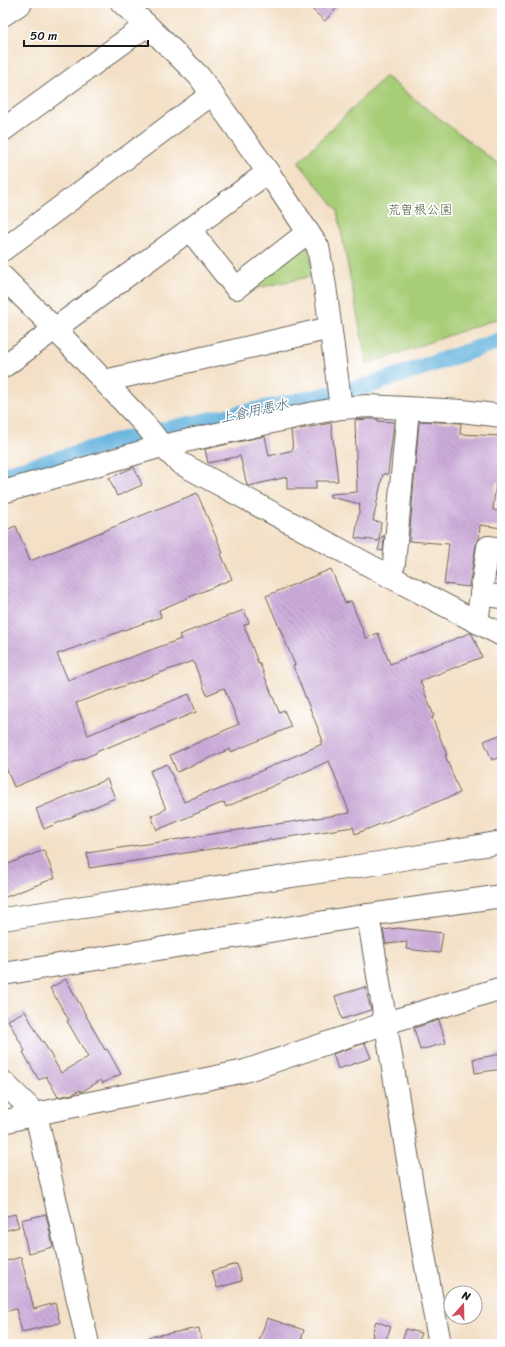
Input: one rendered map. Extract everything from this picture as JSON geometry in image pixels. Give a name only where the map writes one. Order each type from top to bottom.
[{"type":"street","points":[[3,15],[20,3]]},
{"type":"street","points":[[130,6],[147,25],[199,76],[268,172],[318,247],[336,382],[341,408]]},
{"type":"street","points":[[3,130],[147,25]]},
{"type":"street","points":[[3,250],[212,94]]},
{"type":"street","points":[[3,367],[268,172]]},
{"type":"street","points":[[190,230],[236,288],[308,232]]},
{"type":"street","points":[[3,277],[105,381],[148,428],[162,446],[180,463],[502,636]]},
{"type":"street","points":[[105,381],[330,328]]},
{"type":"street","points":[[3,492],[162,446],[341,408],[368,406],[462,411],[502,416]]},
{"type":"street","points":[[389,576],[394,564],[408,409]]},
{"type":"street","points":[[477,622],[492,596],[488,547],[502,549]]},
{"type":"street","points":[[3,919],[379,863],[502,842]]},
{"type":"street","points":[[3,974],[368,915],[502,896]]},
{"type":"street","points":[[368,915],[418,1224],[440,1344]]},
{"type":"street","points":[[3,1122],[245,1071],[386,1023],[502,988]]},
{"type":"street","points":[[3,1082],[36,1114],[88,1344]]},
{"type":"green space","name":"荒曽根公園","points":[[385,76],[502,167],[502,317],[367,364],[337,210],[298,162]]},
{"type":"green space","points":[[304,240],[309,246],[313,276],[243,291]]},
{"type":"building","points":[[305,3],[341,3],[325,21]]},
{"type":"building","points":[[368,419],[394,422],[388,474],[383,474],[373,521],[381,522],[379,541],[355,538],[360,504],[330,497],[330,494],[357,492],[355,420]]},
{"type":"building","points":[[419,421],[461,423],[460,434],[502,436],[502,482],[496,482],[493,510],[502,511],[502,528],[480,525],[479,539],[476,545],[469,587],[444,584],[449,544],[409,541]]},
{"type":"building","points":[[331,423],[338,481],[316,481],[316,489],[287,489],[287,477],[249,486],[247,485],[240,456],[208,463],[205,449],[265,436],[269,456],[293,450],[291,431]]},
{"type":"building","points":[[134,467],[142,485],[117,496],[109,478]]},
{"type":"building","points":[[197,493],[223,553],[221,554],[232,579],[159,610],[161,617],[57,654],[68,680],[181,639],[179,635],[244,610],[249,623],[244,625],[258,663],[259,662],[279,712],[284,710],[291,727],[231,752],[230,749],[177,772],[170,755],[239,724],[224,688],[207,695],[193,661],[76,703],[88,735],[189,694],[196,712],[14,787],[3,760],[3,531],[16,526],[30,561]]},
{"type":"building","points":[[382,536],[384,536],[383,551],[378,550]]},
{"type":"building","points":[[499,561],[502,561],[502,577],[496,576]]},
{"type":"building","points":[[331,569],[345,603],[351,601],[366,638],[378,633],[390,664],[470,633],[472,634],[482,657],[420,681],[434,716],[432,717],[460,793],[355,834],[353,827],[89,868],[87,853],[350,813],[329,761],[226,807],[224,802],[157,830],[151,816],[166,809],[150,771],[167,764],[184,802],[212,790],[213,792],[322,744],[320,741],[323,741],[293,666],[295,665],[266,596]]},
{"type":"building","points":[[502,734],[502,756],[492,760],[484,741]]},
{"type":"building","points":[[107,779],[115,798],[44,829],[36,809]]},
{"type":"building","points":[[44,850],[55,878],[3,898],[3,866]]},
{"type":"building","points":[[398,928],[443,933],[440,953],[406,949],[407,942],[386,944],[383,930]]},
{"type":"building","points":[[66,979],[105,1050],[107,1049],[121,1074],[103,1083],[101,1080],[81,1092],[80,1090],[73,1094],[58,1097],[46,1076],[39,1080],[23,1052],[25,1051],[8,1020],[25,1011],[61,1073],[88,1057],[67,1021],[69,1020],[50,988]]},
{"type":"building","points":[[365,987],[371,1010],[342,1019],[335,996]]},
{"type":"building","points":[[439,1020],[446,1043],[420,1050],[414,1028]]},
{"type":"building","points":[[365,1043],[371,1058],[338,1069],[333,1054]]},
{"type":"building","points":[[502,1054],[502,1069],[475,1073],[473,1059]]},
{"type":"building","points":[[15,1214],[19,1227],[3,1231],[3,1217]]},
{"type":"building","points":[[46,1214],[53,1247],[28,1253],[21,1220]]},
{"type":"building","points":[[21,1257],[34,1309],[55,1303],[60,1323],[22,1332],[16,1309],[3,1312],[3,1262]]},
{"type":"building","points":[[237,1264],[242,1281],[217,1288],[212,1271]]},
{"type":"building","points":[[267,1318],[304,1330],[300,1344],[266,1344],[259,1341]]},
{"type":"building","points":[[376,1321],[391,1327],[384,1344],[370,1344]]},
{"type":"building","points":[[199,1328],[202,1344],[149,1344],[148,1337]]},
{"type":"building","points":[[406,1329],[421,1333],[417,1344],[401,1344]]},
{"type":"waterway","name":"上倉用悪水","points":[[3,475],[136,436],[364,387],[502,340]]}]
